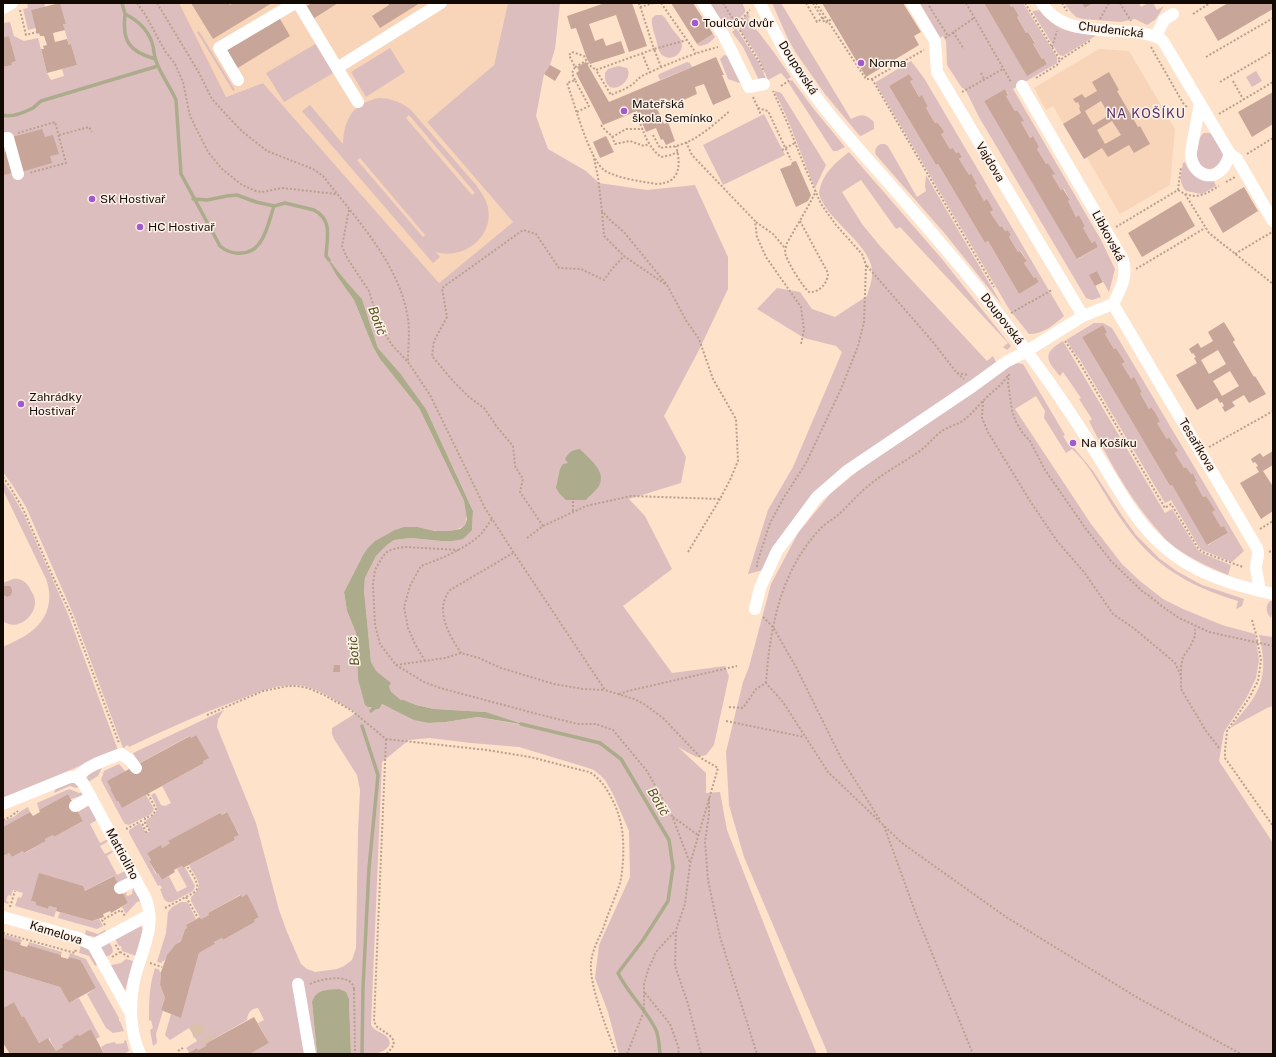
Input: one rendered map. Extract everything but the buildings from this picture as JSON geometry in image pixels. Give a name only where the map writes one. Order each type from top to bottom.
[{"type":"street","points":[[238,80],[219,48],[295,3]]},
{"type":"street","points":[[298,3],[358,102]]},
{"type":"street","points":[[337,68],[441,3]]},
{"type":"street","points":[[703,3],[724,36],[749,87],[767,83]]},
{"type":"street","name":"Doupovská","points":[[760,3],[787,55],[813,94],[854,144],[948,251],[1027,352],[1072,415],[1127,502],[1151,534],[1171,553],[1193,567],[1216,578],[1273,594]]},
{"type":"street","name":"Vajdova","points":[[912,3],[935,41],[937,72],[1083,316]]},
{"type":"street","name":"Chudenická","points":[[1042,3],[1045,8],[1061,22],[1079,28],[1132,32],[1153,41],[1163,41],[1273,221]]},
{"type":"street","points":[[3,8],[16,7]]},
{"type":"street","points":[[1153,41],[1164,20],[1173,14]]},
{"type":"street","name":"Libkovská","points":[[1017,86],[1123,260],[1125,270],[1123,282],[1113,304]]},
{"type":"street","points":[[1200,103],[1190,156],[1194,166],[1202,174],[1207,176],[1213,175],[1218,173],[1234,156]]},
{"type":"street","points":[[5,139],[21,174]]},
{"type":"street","points":[[755,609],[760,588],[777,551],[817,497],[847,472],[1006,362],[1027,352],[1083,316],[1113,304]]},
{"type":"street","name":"Tesaříkova","points":[[1113,304],[1250,535],[1259,554],[1256,566],[1259,591]]},
{"type":"street","points":[[3,804],[61,780],[70,777],[77,777],[87,768],[121,754],[130,760],[136,768]]},
{"type":"street","name":"Mattioliho","points":[[77,777],[83,783],[91,797],[147,901],[150,915],[148,934],[131,997],[135,1039],[140,1054]]},
{"type":"street","points":[[75,806],[91,797]]},
{"type":"street","points":[[120,888],[136,880]]},
{"type":"street","name":"Kamelova","points":[[5,917],[78,938],[93,945],[150,915]]},
{"type":"street","name":"Mattioliho","points":[[93,945],[132,1014]]},
{"type":"street","points":[[299,987],[310,1054]]},
{"type":"path","points":[[137,3],[165,51],[175,64],[183,82],[190,116],[208,152],[222,169],[242,185],[256,191],[262,192],[282,188],[336,194]]},
{"type":"path","points":[[157,3],[198,70],[212,99],[232,122],[268,151],[314,169],[323,176],[380,250],[397,283],[403,299],[409,331],[408,362]]},
{"type":"path","points":[[639,3],[661,66]]},
{"type":"path","points":[[640,7],[654,3]]},
{"type":"path","points":[[661,3],[696,53]]},
{"type":"path","points":[[723,3],[752,51],[767,83],[782,109],[795,144],[821,204],[836,225],[862,254],[866,265],[956,372],[973,386]]},
{"type":"path","points":[[806,3],[817,22],[825,17]]},
{"type":"path","points":[[813,3],[825,23],[832,19]]},
{"type":"path","points":[[816,3],[866,79],[872,79],[926,49]]},
{"type":"path","points":[[927,3],[948,36]]},
{"type":"path","points":[[966,3],[1004,69],[1017,86]]},
{"type":"path","points":[[1025,3],[1060,60]]},
{"type":"path","points":[[1099,22],[1109,3]]},
{"type":"path","points":[[1120,3],[1132,24]]},
{"type":"path","points":[[1193,14],[1210,3]]},
{"type":"path","points":[[16,7],[26,35],[37,32]]},
{"type":"path","points":[[733,28],[750,10]]},
{"type":"path","points":[[944,38],[974,18]]},
{"type":"path","points":[[1206,57],[1273,18]]},
{"type":"path","points":[[1052,47],[1061,22]]},
{"type":"path","points":[[953,32],[964,49]]},
{"type":"path","points":[[596,70],[654,49],[687,40]]},
{"type":"path","points":[[1153,41],[1183,103],[1189,109]]},
{"type":"path","points":[[575,67],[570,55],[572,52],[584,56],[590,66],[596,70],[611,96],[630,86],[642,76],[661,66],[696,53],[722,46]]},
{"type":"path","points":[[1036,78],[1057,65],[1060,60],[1076,50]]},
{"type":"path","points":[[1220,82],[1273,51]]},
{"type":"path","points":[[642,53],[650,73]]},
{"type":"path","points":[[577,112],[589,106],[572,73],[575,67],[586,61]]},
{"type":"path","points":[[968,88],[984,78],[1004,69]]},
{"type":"path","points":[[982,74],[984,78]]},
{"type":"path","points":[[781,86],[793,77]]},
{"type":"path","points":[[872,79],[997,293]]},
{"type":"path","points":[[575,80],[568,83],[577,112],[593,154],[604,170],[627,178],[649,183],[662,184],[671,180],[677,173],[679,165],[676,146]]},
{"type":"path","points":[[1233,82],[1244,100]]},
{"type":"path","points":[[1218,115],[1273,82]]},
{"type":"path","points":[[749,87],[761,115]]},
{"type":"path","points":[[758,108],[768,111],[791,160]]},
{"type":"path","points":[[653,135],[660,148],[676,146],[702,134],[730,112]]},
{"type":"path","points":[[633,115],[638,118],[649,144],[654,151],[661,156],[671,155],[678,152]]},
{"type":"path","points":[[5,139],[11,134],[55,122],[66,163],[21,174]]},
{"type":"path","points":[[601,125],[612,137],[615,144],[631,142],[644,146],[649,144]]},
{"type":"path","points":[[59,135],[90,127],[92,132]]},
{"type":"path","points":[[612,137],[626,129],[643,129]]},
{"type":"path","points":[[1234,156],[1273,138]]},
{"type":"path","points":[[686,142],[692,155],[755,221],[773,234],[785,249],[786,255],[804,287],[809,292],[813,293],[828,279],[828,273],[800,221]]},
{"type":"path","points":[[782,150],[795,144]]},
{"type":"path","points":[[593,154],[598,177],[604,236],[624,256],[667,285]]},
{"type":"path","points":[[1178,190],[1182,162]]},
{"type":"path","points":[[1178,190],[1185,194],[1202,196]]},
{"type":"path","points":[[1113,226],[1116,227],[1178,190]]},
{"type":"path","points":[[785,249],[816,191]]},
{"type":"path","points":[[1185,194],[1209,233],[1273,284]]},
{"type":"path","points":[[349,210],[342,246],[347,258],[369,291],[379,323],[392,345],[408,362],[430,395],[485,508],[605,690]]},
{"type":"path","points":[[602,211],[610,221],[624,232],[667,285],[687,322],[699,339],[713,379],[736,419],[738,462],[720,499],[688,552]]},
{"type":"path","points":[[755,221],[757,237],[766,257],[801,307],[804,330],[801,344]]},
{"type":"path","points":[[1133,271],[1205,228]]},
{"type":"path","points":[[543,526],[520,492],[523,480],[515,466],[513,446],[484,408],[469,397],[453,381],[432,356],[434,341],[447,317],[442,288],[523,230],[536,234],[559,268],[581,269],[604,280],[624,256]]},
{"type":"path","points":[[1235,254],[1273,231]]},
{"type":"path","points":[[758,569],[757,563],[770,523],[783,499],[806,464],[841,389],[858,346],[864,322],[866,265]]},
{"type":"path","points":[[1010,314],[1052,290]]},
{"type":"path","points":[[1059,332],[1078,360],[1165,508],[1171,504],[1202,552],[1243,567]]},
{"type":"path","points":[[1241,1054],[1138,998],[1006,917],[902,843],[828,772],[782,702],[766,683],[767,663],[779,601],[787,579],[797,559],[823,526],[837,516],[867,487],[891,469],[919,452],[942,431],[962,421],[975,411],[983,401],[1005,380],[1010,372],[1008,383],[1015,420],[1022,432],[1030,441],[1045,470],[1086,529],[1111,561],[1143,592],[1179,618],[1209,632],[1273,646]]},
{"type":"path","points":[[983,401],[982,418],[988,432],[1056,541],[1084,572],[1113,614],[1132,627],[1160,650],[1174,664],[1181,676]]},
{"type":"path","points":[[1205,450],[1273,411]]},
{"type":"path","points":[[3,477],[23,509],[71,614],[121,749]]},
{"type":"path","points":[[527,538],[543,526],[573,511],[586,506],[631,496],[720,499]]},
{"type":"path","points":[[573,497],[573,511]]},
{"type":"path","points":[[425,661],[408,628],[404,608],[410,586],[421,566],[459,550],[481,534],[492,519]]},
{"type":"path","points":[[1250,535],[1273,522]]},
{"type":"path","points":[[459,550],[406,547],[388,551],[375,570],[373,584],[376,625],[380,644],[396,665],[424,682],[440,688],[578,724],[596,724],[613,730],[647,771],[672,816],[690,864]]},
{"type":"path","points":[[514,553],[450,590],[445,596],[443,606],[444,618],[450,636],[461,653],[501,668],[554,684],[583,689],[605,690],[639,702],[663,718],[701,758],[718,768],[690,864],[685,904],[676,930],[675,966],[688,1004],[701,1054]]},
{"type":"path","points":[[755,609],[773,627],[797,669],[841,758],[883,824],[916,914],[973,1054]]},
{"type":"path","points":[[1252,620],[1261,660],[1258,681],[1249,698],[1227,731],[1225,758],[1273,826]]},
{"type":"path","points":[[1195,629],[1195,636],[1183,657],[1181,667],[1181,689],[1206,731],[1220,749]]},
{"type":"path","points":[[396,665],[446,658],[461,653]]},
{"type":"path","points":[[619,694],[737,666]]},
{"type":"path","points":[[728,706],[743,708],[756,689],[766,683]]},
{"type":"path","points":[[207,715],[263,691],[297,686],[308,688],[324,695],[350,710],[386,739],[487,750],[530,757],[589,772],[595,775],[604,786],[616,807],[624,841],[620,883],[591,962],[595,992],[616,1054]]},
{"type":"path","points":[[726,721],[804,737]]},
{"type":"path","points":[[386,739],[374,1021],[376,1026],[389,1034],[393,1041],[392,1048],[386,1054]]},
{"type":"path","points":[[126,829],[153,814],[156,809],[148,794]]},
{"type":"path","points":[[709,795],[709,814],[705,842],[708,880],[720,937],[757,1054]]},
{"type":"path","points":[[3,820],[10,817],[20,809]]},
{"type":"path","points":[[672,816],[698,835]]},
{"type":"path","points":[[141,821],[146,832],[148,830],[145,823],[145,818]]},
{"type":"path","points":[[165,908],[197,890],[198,886],[187,866]]},
{"type":"path","points":[[5,917],[15,891]]},
{"type":"path","points":[[186,897],[198,918]]},
{"type":"path","points":[[106,927],[102,920],[121,910],[125,916]]},
{"type":"path","points":[[627,1054],[644,1011],[644,984],[648,970],[656,952],[676,930]]},
{"type":"path","points":[[3,933],[75,953],[78,938]]},
{"type":"path","points":[[112,938],[120,952],[125,956],[134,959]]},
{"type":"path","points":[[103,963],[120,952]]},
{"type":"path","points":[[145,962],[162,967]]},
{"type":"path","points":[[299,987],[316,981],[333,979],[349,980],[353,984],[354,1054]]},
{"type":"path","points":[[645,993],[670,1024],[679,1049],[678,1054]]},
{"type":"path","points":[[178,1051],[183,1048]]},
{"type":"shaded area","points":[[27,3],[44,3],[45,7],[31,10],[36,28],[28,30],[23,9],[28,8]]},
{"type":"shaded area","points":[[60,3],[179,3],[226,97],[263,83],[439,283],[513,222],[427,122],[494,65],[508,3],[560,3],[555,49],[550,65],[544,74],[536,116],[548,149],[586,171],[599,183],[647,190],[695,185],[728,257],[728,289],[699,350],[664,416],[686,457],[681,483],[629,499],[645,516],[672,569],[623,606],[672,673],[725,666],[729,676],[714,745],[706,755],[696,757],[678,747],[706,773],[706,793],[720,792],[727,830],[817,1054],[619,1054],[608,1012],[595,978],[599,945],[630,877],[629,831],[613,794],[605,780],[594,770],[519,747],[430,738],[409,740],[382,762],[371,1025],[387,1037],[390,1044],[387,1048],[373,1054],[351,1054],[349,999],[314,997],[312,1002],[317,1054],[312,1054],[300,980],[293,981],[308,1054],[250,1054],[269,1043],[258,1023],[264,1020],[258,1008],[253,1009],[250,1012],[247,1020],[205,1044],[206,1046],[198,1050],[197,1048],[189,1052],[186,1048],[197,1041],[189,1028],[170,1040],[165,1035],[171,1014],[181,1017],[199,953],[215,944],[214,942],[222,938],[223,940],[255,922],[254,920],[259,917],[247,895],[242,897],[240,895],[208,913],[209,915],[201,919],[191,901],[191,897],[196,893],[199,885],[197,878],[189,865],[235,840],[234,837],[239,834],[226,812],[222,815],[220,813],[169,841],[170,843],[162,848],[160,846],[147,853],[151,860],[149,861],[156,874],[158,873],[162,880],[169,876],[177,892],[187,887],[177,869],[182,866],[183,868],[185,867],[195,886],[193,891],[172,902],[165,901],[160,889],[162,888],[160,885],[158,886],[129,833],[129,830],[140,823],[146,833],[150,831],[146,820],[154,815],[157,809],[151,795],[155,793],[161,805],[165,806],[171,803],[162,786],[204,763],[196,735],[191,738],[189,736],[138,764],[133,753],[224,710],[218,719],[217,727],[256,823],[279,910],[287,932],[301,964],[307,969],[315,972],[337,969],[352,960],[356,948],[360,790],[357,775],[334,739],[332,728],[353,715],[355,712],[327,696],[305,686],[280,686],[256,693],[220,707],[180,723],[129,747],[128,745],[123,748],[74,616],[26,507],[3,472],[3,67],[11,65],[11,63],[16,61],[9,36],[3,36],[3,23],[10,22],[14,36],[24,41],[38,38],[47,73],[51,80],[64,76],[62,69],[77,65],[63,24],[66,24]],"holes":[[[328,259],[362,299],[378,348],[400,373],[426,409],[473,511],[472,530],[441,541],[411,538],[394,540],[376,556],[365,578],[364,590],[371,662],[375,671],[390,683],[390,692],[401,700],[434,709],[486,712],[522,725],[478,717],[429,723],[382,704],[358,679],[356,633],[347,611],[344,592],[362,557],[418,527],[442,531],[460,528],[465,525],[467,515],[464,501],[419,408],[380,359],[373,347],[354,300],[336,275]]]},
{"type":"shaded area","points":[[170,3],[508,3],[494,65],[427,122],[513,222],[439,283],[263,83],[226,97]]},
{"type":"shaded area","points":[[708,3],[742,3],[745,12],[732,27],[730,23],[723,27]]},
{"type":"shaded area","points":[[772,3],[781,3],[851,119],[860,115],[868,117],[874,122],[874,129],[861,136],[859,135],[825,94],[796,53]]},
{"type":"shaded area","points":[[920,3],[984,3],[1027,75],[1047,63],[1044,58],[1042,59],[1033,44],[1035,42],[1028,32],[1026,33],[1017,17],[1019,16],[1013,6],[1011,7],[1009,3],[1023,3],[1057,57],[1057,63],[1013,89],[1101,240],[1115,269],[1109,292],[1097,271],[1090,275],[1101,297],[1092,300],[1086,298],[979,117],[966,91],[962,88],[947,65],[946,41],[943,36],[940,38]],"holes":[[[1005,89],[1008,94],[1006,96],[1015,111],[1017,110],[1023,121],[1021,122],[1030,138],[1032,136],[1039,147],[1037,149],[1046,164],[1048,163],[1054,173],[1052,175],[1061,190],[1064,189],[1076,217],[1079,215],[1085,226],[1083,228],[1092,243],[1095,242],[1098,247],[1078,259],[984,101]]]},
{"type":"shaded area","points":[[1064,3],[1082,3],[1086,8],[1094,3],[1139,3],[1141,7],[1148,3],[1153,3],[1157,10],[1164,6],[1156,19],[1147,25],[1135,19],[1121,22],[1083,19],[1076,17]]},
{"type":"shaded area","points":[[1041,10],[1053,23],[1065,30],[1097,35],[1063,56],[1059,55],[1032,11]]},
{"type":"shaded area","points":[[748,13],[750,17],[748,18],[754,30],[756,29],[791,77],[787,80],[781,73],[768,80],[757,55],[737,26]]},
{"type":"shaded area","points":[[656,15],[662,15],[666,19],[681,40],[682,44],[680,52],[673,57],[665,57],[659,51],[652,23],[652,18]]},
{"type":"shaded area","points":[[736,28],[759,63],[767,81],[760,82],[743,47],[732,32]]},
{"type":"shaded area","points":[[199,31],[235,90],[233,91],[197,32]]},
{"type":"shaded area","points":[[713,34],[715,37],[712,41],[699,46],[697,44]]},
{"type":"shaded area","points":[[317,43],[335,72],[284,102],[266,73]]},
{"type":"shaded area","points":[[390,48],[405,72],[366,97],[351,72]]},
{"type":"shaded area","points":[[1099,49],[1129,51],[1175,129],[1170,185],[1120,214],[1087,158],[1084,159],[1053,106],[1046,110],[1034,88]]},
{"type":"shaded area","points":[[724,55],[729,56],[742,81],[739,83],[728,79],[720,59]]},
{"type":"shaded area","points":[[911,61],[924,78],[1064,316],[1043,331],[1029,334],[1009,309],[876,82]],"holes":[[[909,74],[912,80],[910,81],[919,97],[922,96],[928,106],[926,108],[935,123],[937,122],[941,127],[941,134],[950,149],[953,148],[956,153],[959,152],[962,157],[959,159],[969,175],[971,173],[977,184],[975,185],[984,201],[987,200],[990,212],[1000,227],[1002,226],[1005,231],[1008,230],[1011,235],[1009,237],[1018,252],[1021,251],[1027,261],[1024,263],[1034,278],[1036,277],[1039,282],[1019,294],[988,241],[985,243],[938,164],[936,165],[889,86]]]},
{"type":"shaded area","points":[[687,62],[690,63],[692,67],[660,80],[658,76],[659,74]]},
{"type":"shaded area","points":[[618,66],[627,68],[629,74],[623,84],[619,87],[613,88],[609,86],[606,81],[605,73],[608,69]]},
{"type":"shaded area","points":[[1256,71],[1262,81],[1252,87],[1246,77]]},
{"type":"shaded area","points":[[792,80],[845,147],[837,151],[833,151],[788,82]]},
{"type":"shaded area","points":[[774,91],[782,94],[826,165],[815,188],[791,127]]},
{"type":"shaded area","points":[[379,98],[388,99],[399,102],[410,109],[477,186],[486,202],[489,219],[486,229],[474,244],[465,250],[456,253],[446,254],[436,252],[440,257],[433,263],[302,111],[310,105],[343,144],[345,127],[348,120],[356,108],[370,100]],"holes":[[[409,115],[475,193],[472,195],[406,118]],[[360,158],[425,235],[423,237],[357,160]]]},
{"type":"shaded area","points":[[764,114],[785,155],[723,185],[703,145]]},
{"type":"shaded area","points":[[1204,133],[1209,133],[1213,136],[1223,156],[1218,167],[1212,169],[1204,167],[1200,164],[1198,159],[1198,141]]},
{"type":"shaded area","points":[[881,144],[888,146],[917,197],[926,191],[926,175],[1002,305],[946,235],[876,155],[876,148]]},
{"type":"shaded area","points":[[849,152],[942,259],[1011,346],[1007,350],[1003,347],[1008,343],[900,227],[896,229],[861,180],[842,192],[862,224],[880,246],[987,361],[993,356],[996,362],[995,365],[825,485],[763,570],[748,574],[768,510],[793,467],[842,352],[836,346],[804,338],[757,309],[777,288],[800,292],[812,309],[835,317],[867,296],[872,275],[871,264],[859,244],[831,214],[819,194],[820,187],[826,175],[834,165]]},
{"type":"shaded area","points":[[1185,162],[1187,167],[1196,177],[1204,181],[1214,181],[1216,186],[1202,194],[1186,191],[1183,187],[1181,178],[1183,163]]},
{"type":"shaded area","points":[[326,256],[362,299],[378,348],[400,373],[426,409],[473,511],[472,530],[463,539],[452,541],[411,538],[394,540],[376,556],[365,578],[364,590],[371,662],[376,671],[391,683],[389,686],[391,692],[401,700],[434,709],[486,712],[525,725],[478,717],[429,723],[414,720],[382,704],[379,709],[376,709],[371,713],[369,711],[372,707],[365,705],[358,679],[356,633],[347,611],[344,592],[362,557],[375,541],[395,530],[404,527],[418,527],[435,531],[449,531],[460,529],[465,525],[467,519],[464,501],[419,408],[380,359],[373,347],[354,300],[336,275]]},
{"type":"shaded area","points":[[1094,323],[1103,323],[1112,328],[1244,551],[1232,562],[1202,550],[1171,500],[1165,503],[1079,358],[1066,340]],"holes":[[[1103,325],[1107,332],[1105,334],[1114,349],[1116,348],[1125,362],[1122,364],[1131,379],[1134,378],[1149,409],[1151,407],[1160,422],[1157,423],[1167,439],[1169,437],[1177,451],[1175,453],[1184,468],[1186,467],[1191,474],[1193,473],[1197,480],[1195,482],[1203,497],[1206,496],[1214,510],[1212,512],[1221,527],[1224,526],[1228,533],[1208,545],[1172,485],[1170,486],[1082,337]]]},
{"type":"shaded area","points":[[1063,341],[1165,513],[1172,509],[1201,553],[1231,565],[1228,575],[1196,560],[1167,541],[1135,501],[1110,462],[1089,421],[1092,419],[1079,399],[1081,398],[1063,372],[1060,376],[1049,361],[1049,353]]},
{"type":"shaded area","points":[[1016,363],[1023,364],[1065,435],[1063,436],[1068,444],[1070,443],[1093,471],[1136,535],[1160,559],[1178,572],[1202,585],[1244,599],[1242,606],[1236,609],[1238,601],[1219,595],[1186,580],[1158,561],[1133,535],[1080,457],[1072,449],[1066,453],[1044,418],[1045,411],[1036,396],[1015,409],[1091,524],[1122,564],[1140,581],[1163,599],[1183,609],[1222,625],[1255,634],[1259,660],[1256,678],[1247,697],[1224,732],[1219,761],[1273,843],[1273,1054],[828,1054],[744,857],[729,805],[726,752],[743,682],[749,667],[771,584],[798,533],[830,494],[865,465],[911,435],[1002,369]]},
{"type":"shaded area","points":[[580,449],[599,470],[601,481],[598,488],[586,500],[566,500],[556,488],[560,469],[563,464],[568,463],[565,459],[569,453]]},
{"type":"shaded area","points":[[3,481],[24,515],[68,614],[118,750],[3,798],[3,647],[26,635],[38,625],[46,613],[49,593],[46,579],[3,490]]},
{"type":"shaded area","points":[[13,579],[22,580],[26,583],[33,594],[35,601],[29,617],[19,624],[14,625],[3,621],[3,595],[7,597],[10,596],[12,590],[3,583]]},
{"type":"shaded area","points":[[1270,601],[1273,601],[1271,618],[1267,610],[1267,605]]},
{"type":"shaded area","points":[[1259,635],[1273,637],[1273,706],[1230,728],[1253,698],[1261,681],[1263,674],[1263,661]]},
{"type":"shaded area","points":[[119,764],[125,771],[110,789],[117,802],[118,801],[122,808],[146,795],[154,809],[151,814],[129,825],[125,824],[123,821],[101,780],[104,771]]},
{"type":"shaded area","points":[[102,768],[98,776],[88,782],[87,779],[89,774]]},
{"type":"shaded area","points":[[69,783],[75,783],[79,787],[76,788],[70,786],[54,793],[56,788]]},
{"type":"shaded area","points":[[69,789],[79,793],[82,792],[84,795],[71,799],[68,794],[39,810],[37,803]]},
{"type":"shaded area","points":[[88,806],[97,820],[90,824],[100,843],[108,839],[107,842],[100,846],[105,854],[114,851],[107,856],[117,875],[125,871],[129,877],[119,886],[113,876],[85,891],[82,886],[31,901],[36,902],[36,905],[48,909],[49,906],[57,908],[54,917],[15,906],[18,897],[21,898],[23,893],[13,890],[11,896],[8,895],[6,901],[9,902],[8,904],[3,902],[3,856],[9,853],[12,857],[23,851],[25,853],[46,841],[45,839],[53,835],[54,837],[83,821],[78,812]]},
{"type":"shaded area","points":[[28,807],[30,812],[3,827],[3,821],[14,817]]},
{"type":"shaded area","points":[[133,888],[141,901],[137,902],[126,914],[122,907],[128,903],[123,894],[127,892],[126,895],[128,896],[132,894]]},
{"type":"shaded area","points":[[181,902],[188,903],[196,919],[186,925],[187,928],[185,929],[181,941],[171,950],[164,961],[162,961],[162,963],[157,962],[166,933],[168,912],[172,907]]},
{"type":"shaded area","points":[[60,912],[92,921],[99,919],[103,926],[97,929],[58,918]]},
{"type":"shaded area","points":[[140,925],[143,929],[136,956],[122,951],[121,946],[119,946],[114,937]]},
{"type":"shaded area","points":[[86,930],[98,934],[105,930],[107,933],[95,937],[85,935]]},
{"type":"shaded area","points":[[3,934],[22,940],[21,943],[3,938]]},
{"type":"shaded area","points":[[108,940],[113,952],[103,958],[100,948]]},
{"type":"shaded area","points":[[29,942],[62,952],[61,955],[28,945]]},
{"type":"shaded area","points":[[81,945],[89,949],[98,964],[95,966],[89,956],[79,953]]},
{"type":"shaded area","points":[[70,953],[86,959],[119,1018],[124,1031],[113,1033],[106,1028],[87,994],[96,988],[82,962],[69,957]]},
{"type":"shaded area","points":[[126,959],[133,961],[125,991],[107,966],[121,963]]},
{"type":"shaded area","points":[[155,968],[161,972],[160,985],[165,998],[161,1010],[163,1011],[156,1034],[157,1043],[153,1046],[150,1030],[153,1028],[151,1020],[149,1021],[149,1007],[150,988]]},
{"type":"shaded area","points":[[3,970],[60,987],[69,1003],[79,998],[100,1037],[96,1039],[91,1029],[79,1036],[78,1034],[56,1051],[49,1038],[39,1043],[24,1016],[22,1017],[14,1002],[3,1008]]},
{"type":"shaded area","points":[[339,989],[346,992],[349,999],[351,1054],[317,1054],[312,1002],[319,992]]},
{"type":"shaded area","points":[[126,1040],[129,1051],[124,1054],[104,1054],[101,1047],[115,1042],[116,1044],[124,1043]]},
{"type":"waterway","name":"Botič","points":[[122,3],[125,14],[139,23],[149,35],[158,66],[176,100],[181,174],[220,246],[232,253],[249,252],[260,243],[264,236],[274,206],[285,203],[314,210],[324,219],[328,230],[326,256],[329,260]]},
{"type":"waterway","name":"Botič","points":[[125,14],[125,32],[129,44],[139,53],[155,59]]},
{"type":"waterway","points":[[3,115],[10,116],[18,114],[33,108],[41,101],[158,66]]},
{"type":"waterway","name":"Botič","points":[[193,199],[207,200],[237,195],[256,202],[274,206]]},
{"type":"waterway","name":"Botič","points":[[521,724],[600,743],[621,759],[669,840],[673,867],[668,901],[643,940],[618,973],[622,981],[652,1022],[656,1030],[660,1054]]},
{"type":"waterway","points":[[362,726],[378,775],[369,868],[363,988],[362,1054]]},
{"type":"tunnel","points":[[192,1032],[199,1030],[209,1042]]},
{"type":"place","name":"Toulcův dvůr","points":[[695,23]]},
{"type":"place","name":"Norma","points":[[861,63]]},
{"type":"place","name":"Mateřská škola Semínko","points":[[624,111]]},
{"type":"place","name":"SK Hostivař","points":[[92,199]]},
{"type":"place","name":"HC Hostivař","points":[[140,227]]},
{"type":"place","name":"Zahrádky Hostivař","points":[[21,404]]},
{"type":"place","name":"Na Košíku","points":[[1073,443]]},
{"type":"district","name":"NA KOŠÍKU","points":[[1146,114]]}]
